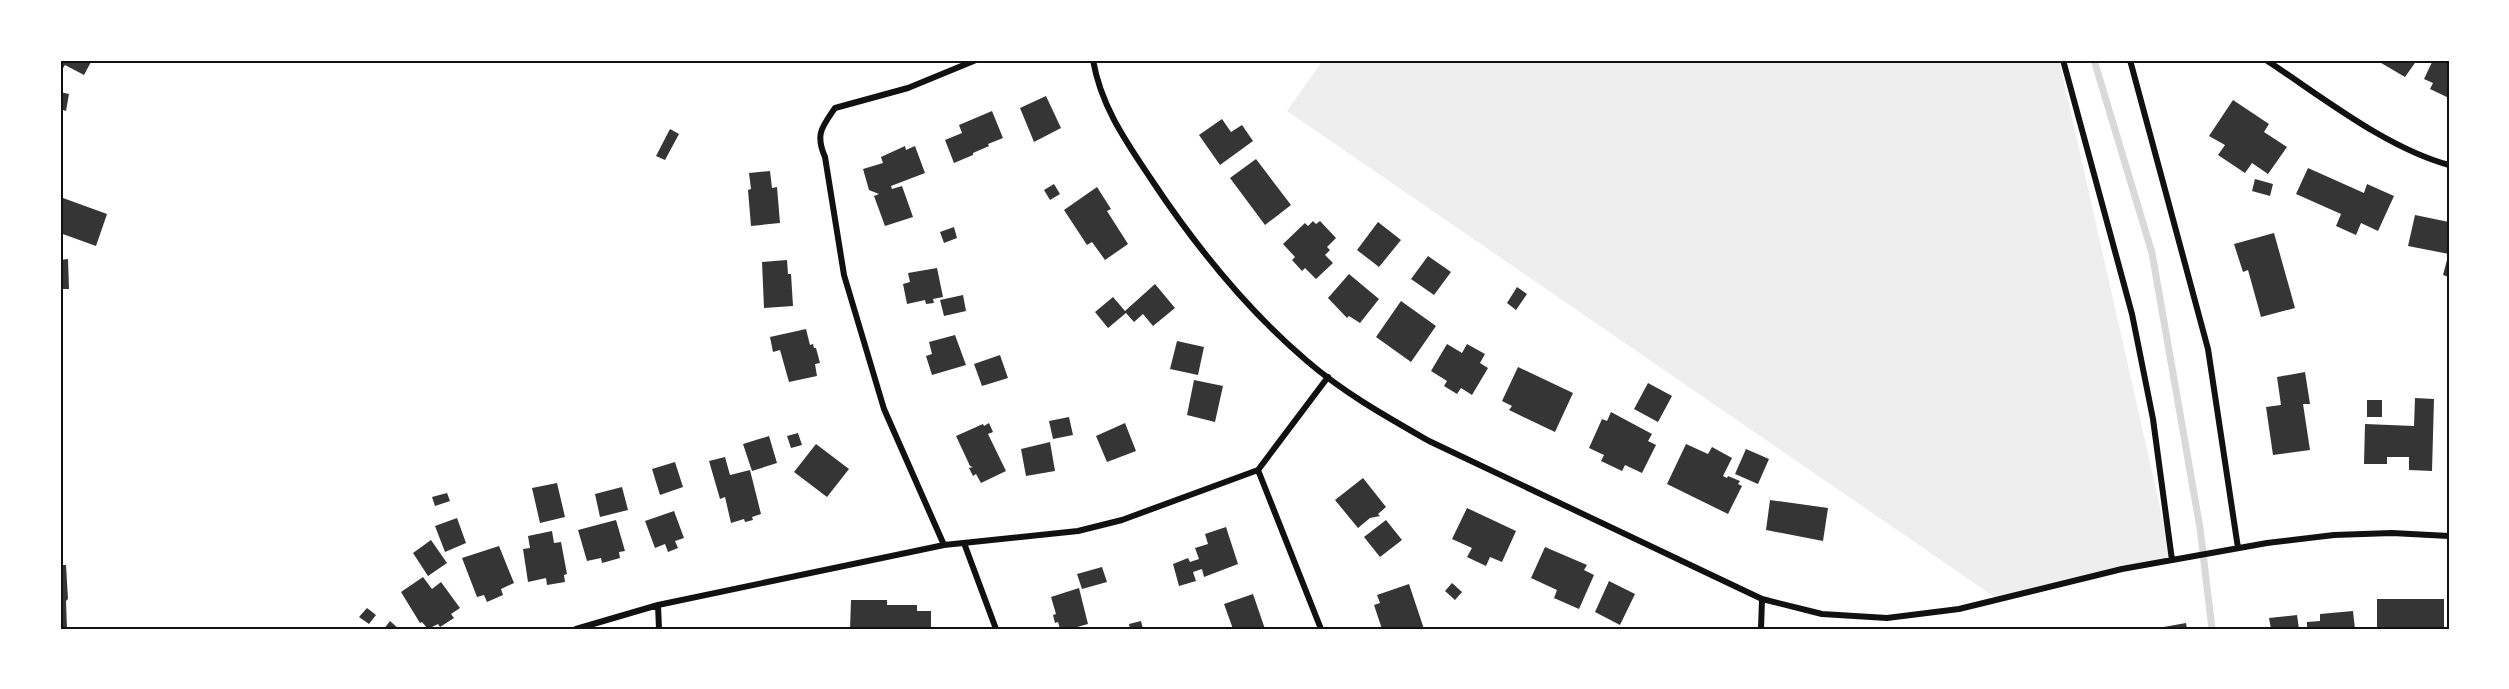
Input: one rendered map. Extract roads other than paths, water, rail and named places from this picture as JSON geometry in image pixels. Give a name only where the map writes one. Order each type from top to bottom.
[{"type":"street","points":[[944,545],[884,409],[844,275],[825,158],[818,142],[823,125],[835,108],[908,88],[976,60]]},
{"type":"street","points":[[1093,60],[1104,102],[1118,130],[1190,236],[1275,332],[1328,377],[1376,411],[1429,441],[1762,599],[1798,609],[1861,617],[1933,614],[2122,569],[2238,548],[2334,535],[2392,533],[2449,536]]},
{"type":"street","points":[[2063,60],[2132,314],[2153,419],[2172,560]]},
{"type":"street","points":[[2130,60],[2208,349],[2238,548]]},
{"type":"street","points":[[2266,60],[2380,134],[2409,150],[2449,165]]},
{"type":"street","points":[[576,629],[658,605],[944,545],[1055,534],[1122,520],[1258,470],[1328,377]]},
{"type":"street","points":[[1258,470],[1321,629]]},
{"type":"street","points":[[964,543],[996,629]]},
{"type":"street","points":[[1761,629],[1762,599]]},
{"type":"street","points":[[658,605],[659,629]]},
{"type":"waterway","points":[[2094,60],[2152,253],[2200,528],[2212,629]]}]
